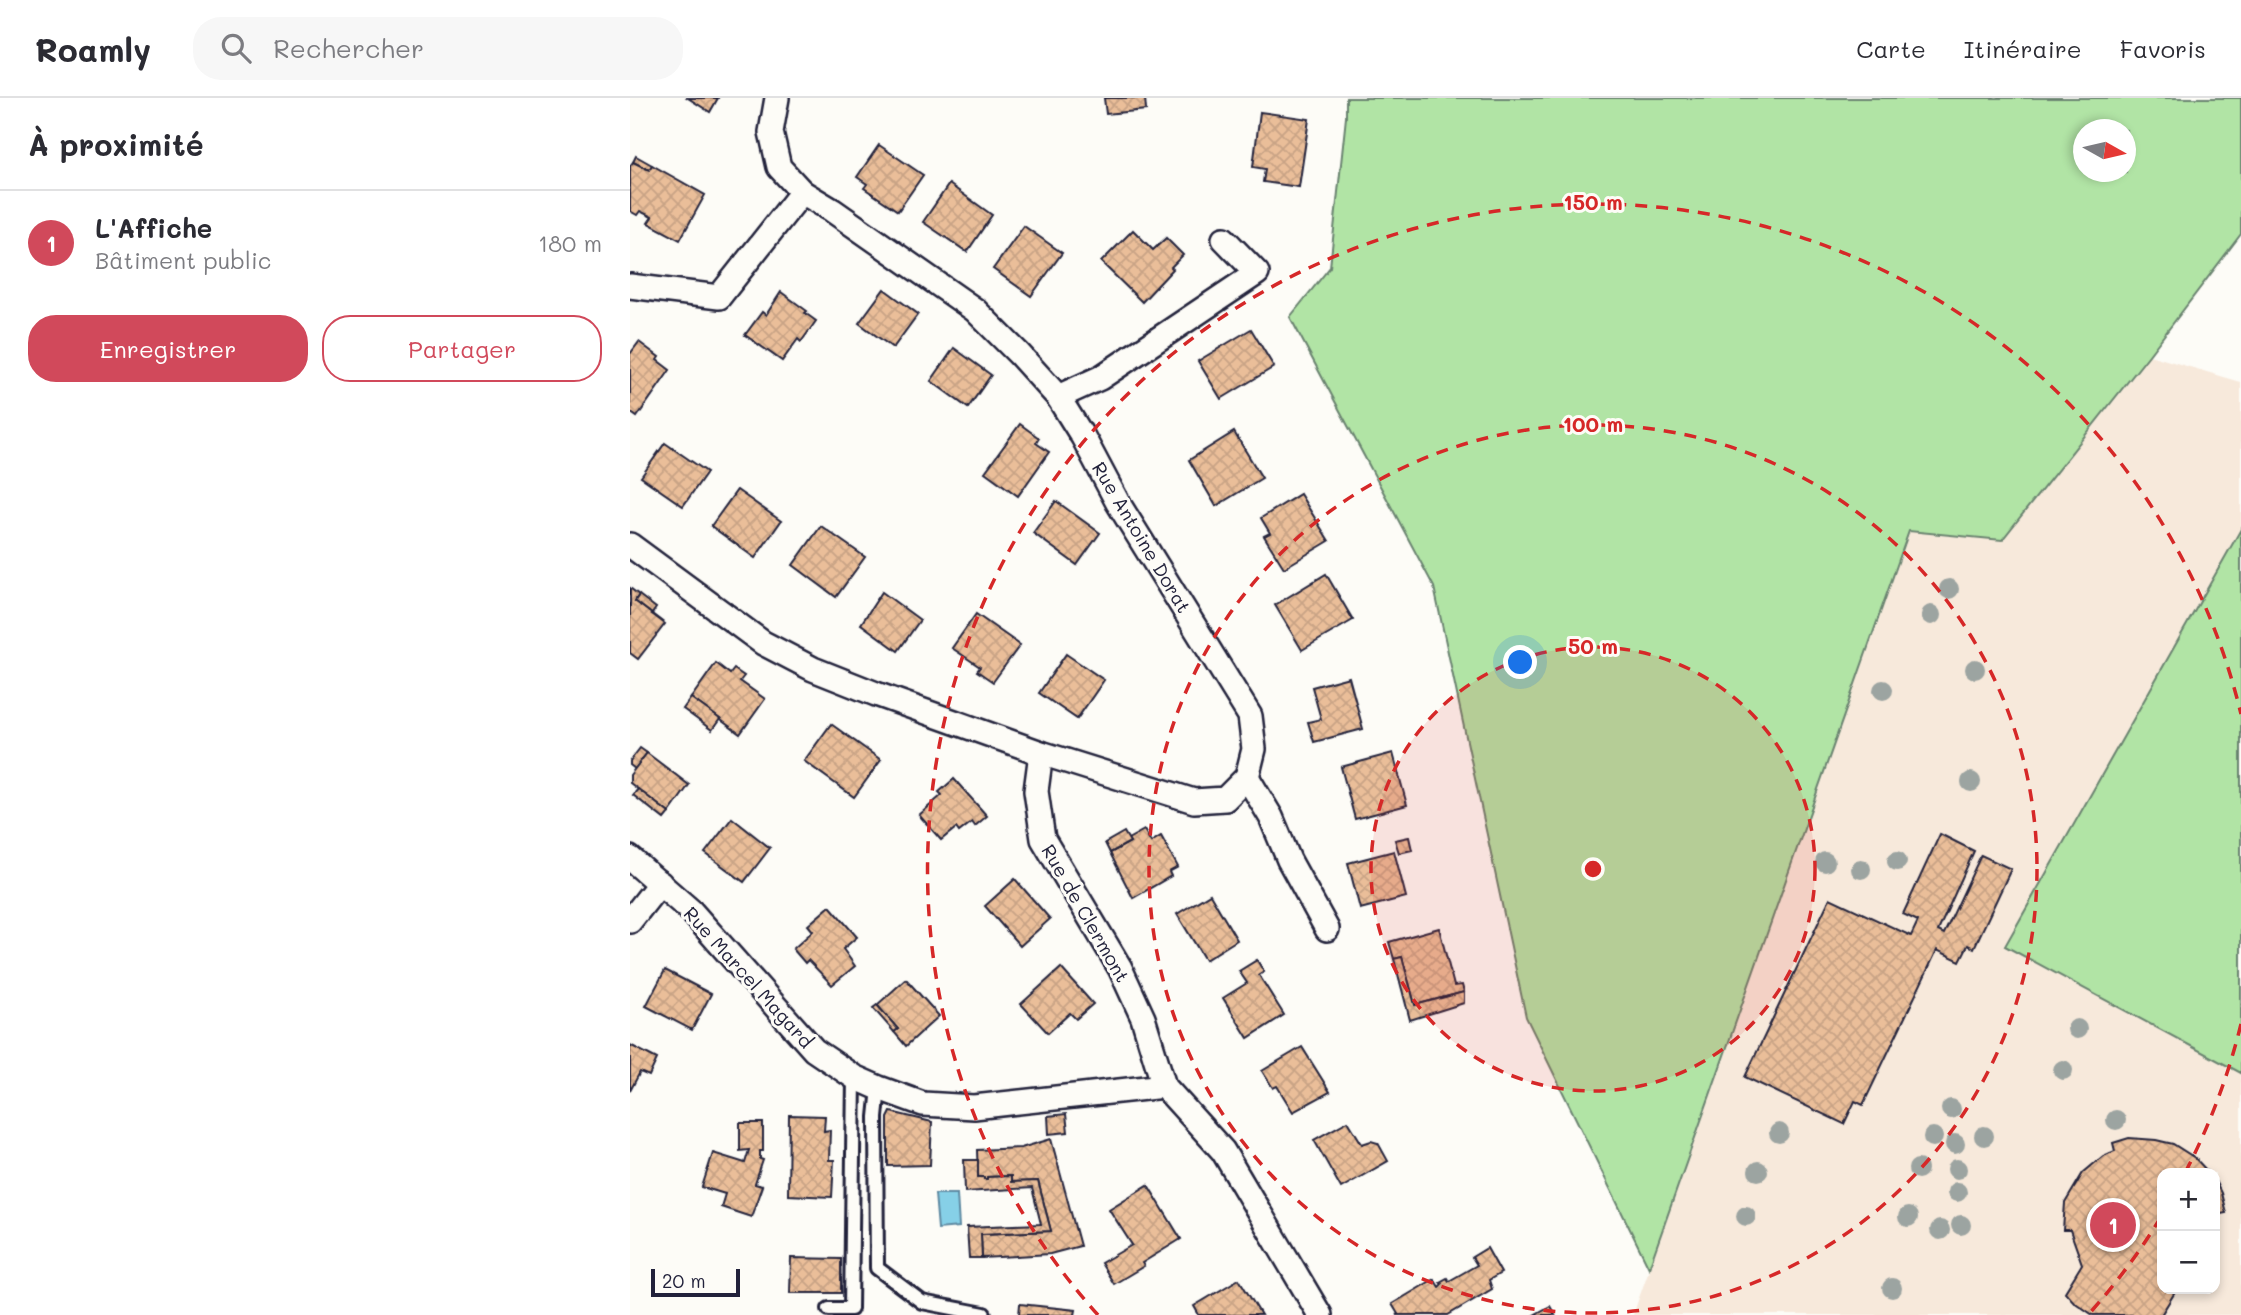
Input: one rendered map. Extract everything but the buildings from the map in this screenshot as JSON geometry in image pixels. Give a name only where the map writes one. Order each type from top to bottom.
[{"type":"street","name":"Rue Antoine Dorat","points":[[777,98],[771,132],[779,167],[802,192],[975,310],[1058,397],[1118,503],[1250,716],[1254,748],[1247,777]]},
{"type":"street","points":[[630,286],[719,297],[802,192]]},
{"type":"street","points":[[1058,397],[1100,378],[1257,273],[1224,239]]},
{"type":"street","points":[[630,545],[763,643],[813,669],[1041,752],[1195,801],[1225,799],[1247,777],[1326,929]]},
{"type":"street","name":"Rue de Clermont","points":[[1041,752],[1036,790],[1043,839],[1120,968],[1143,1018],[1164,1086],[1223,1151],[1320,1315]]},
{"type":"street","name":"Rue Marcel Magard","points":[[630,858],[691,911],[814,1050],[854,1077],[879,1088],[923,1104],[974,1107],[1164,1086]]},
{"type":"street","points":[[630,921],[660,883]]},
{"type":"lane","points":[[829,1309],[850,1309],[854,1077]]},
{"type":"lane","points":[[879,1088],[876,1117],[877,1268],[922,1302],[984,1314]]},
{"type":"shaded area","points":[[2149,355],[2241,382],[2241,1315],[1633,1315],[1909,531],[2002,540]]},
{"type":"green space","points":[[1346,98],[2241,98],[2241,234],[2149,355],[2002,540],[1909,531],[1649,1268],[1526,1017],[1434,587],[1290,317],[1330,267]]},
{"type":"green space","points":[[2241,529],[2241,1073],[2005,946]]},
{"type":"water","points":[[935,1194],[957,1194],[959,1227],[938,1229]]},
{"type":"place","name":"L'Affiche","points":[[2113,1225]]}]
